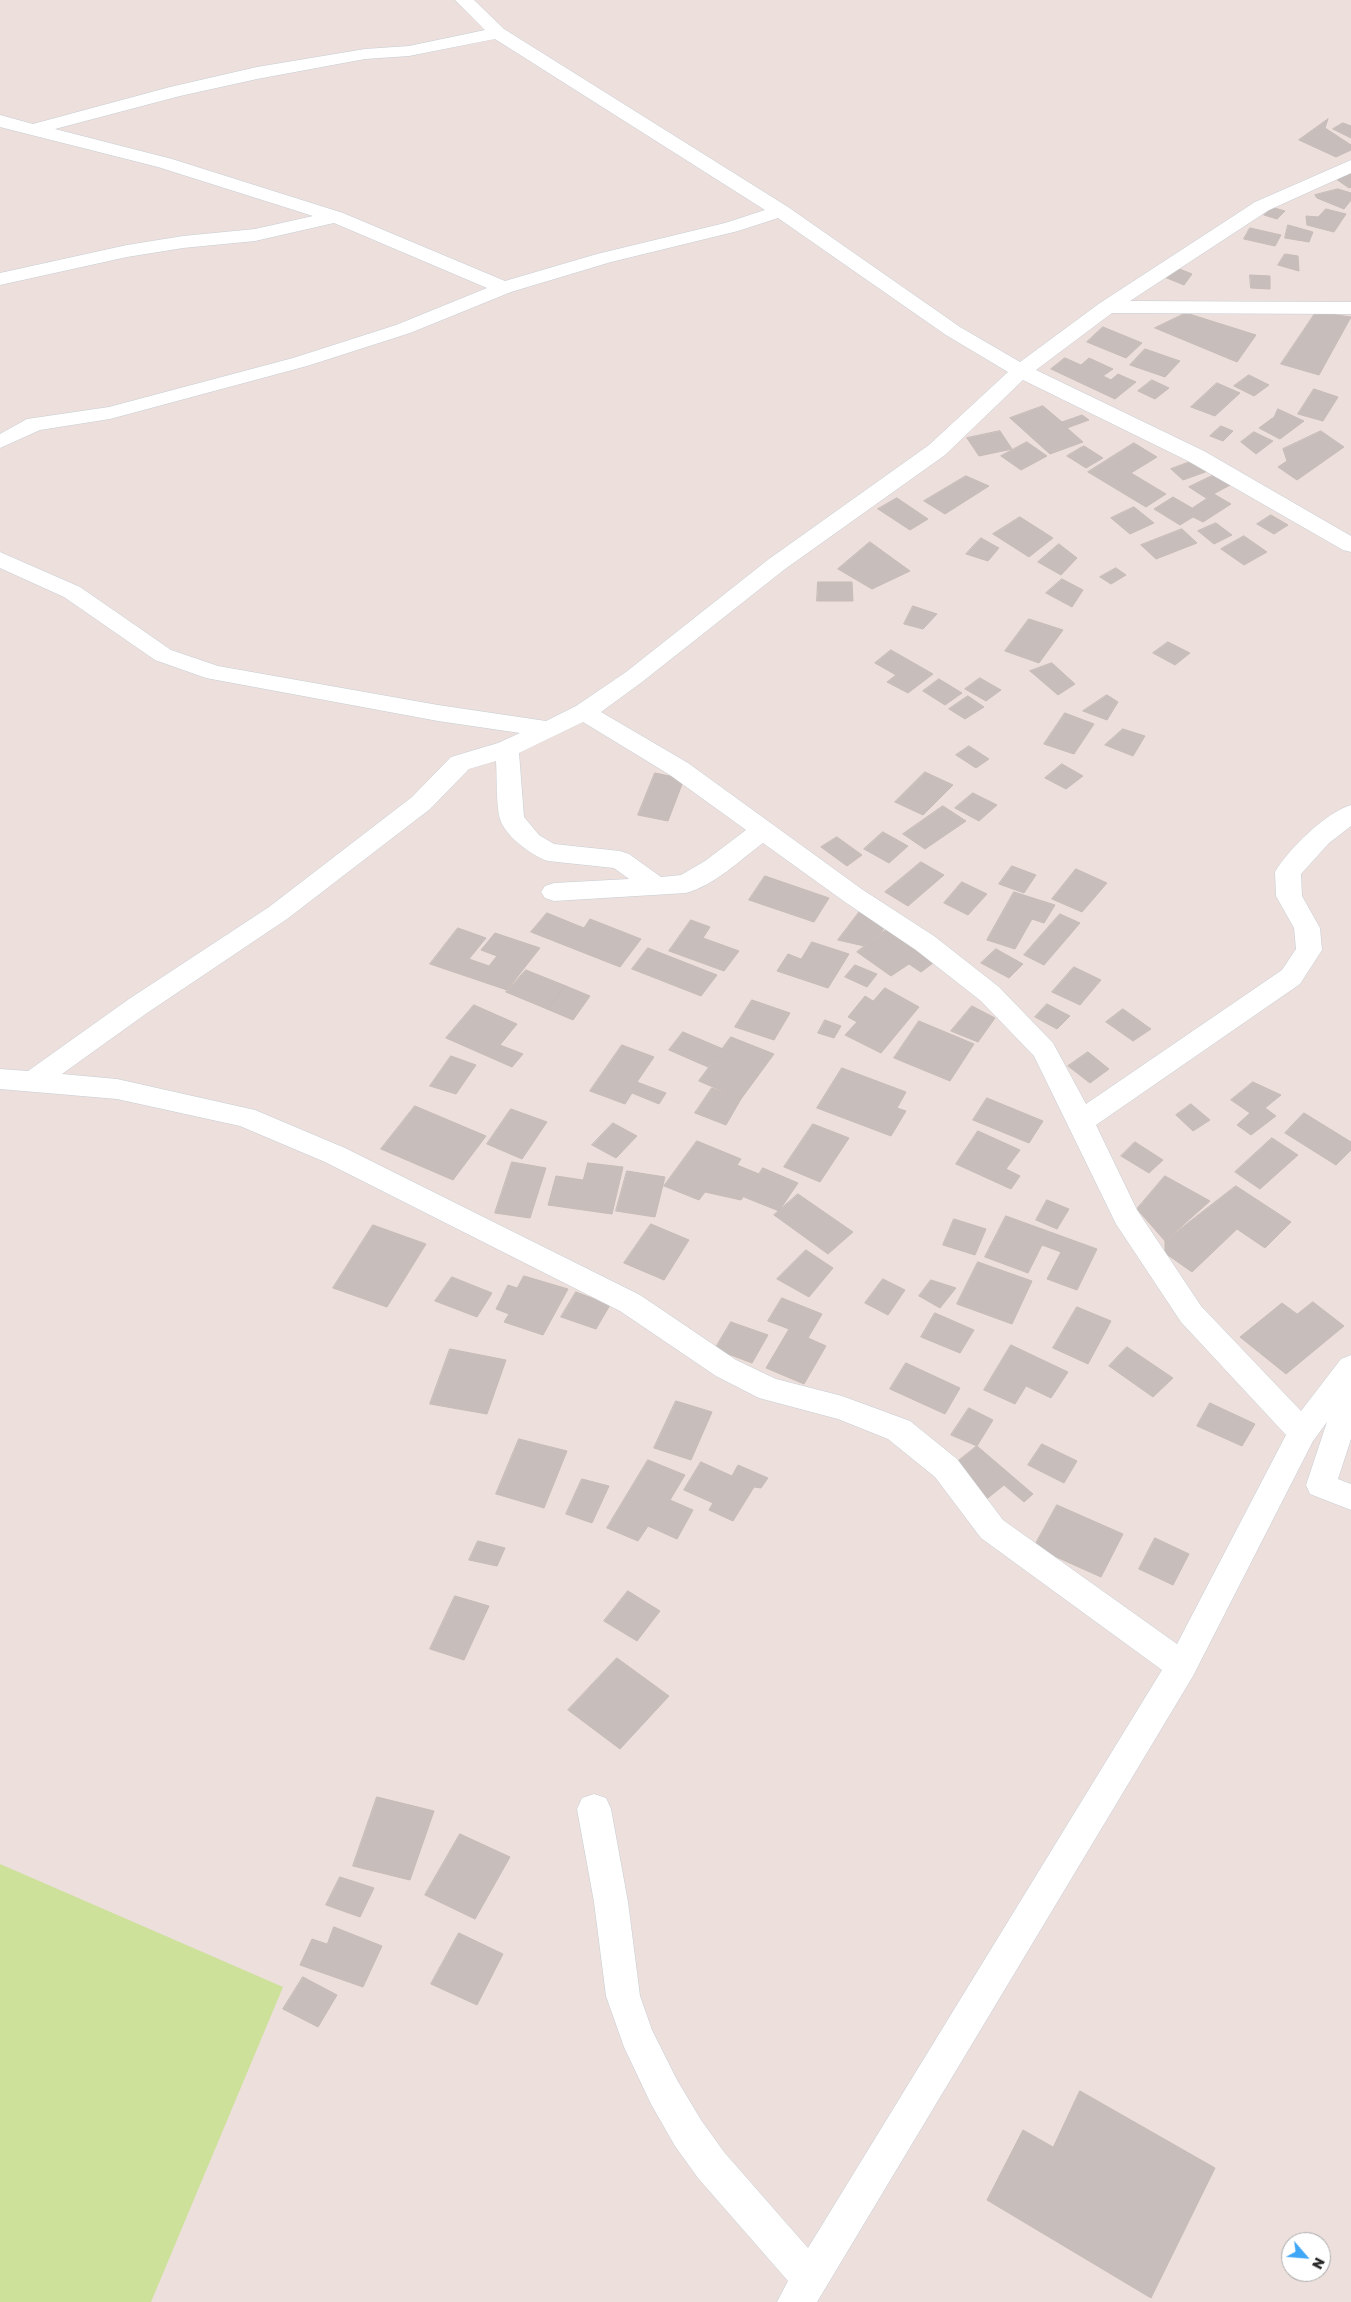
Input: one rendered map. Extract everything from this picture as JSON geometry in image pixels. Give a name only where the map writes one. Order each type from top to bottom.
[{"type":"street","points":[[464,0],[498,33],[781,211],[913,304],[1021,372],[1196,456],[1351,544]]},
{"type":"street","points":[[0,138],[177,90],[365,54],[409,51],[498,33]]},
{"type":"street","points":[[0,121],[165,163],[336,217],[504,288]]},
{"type":"street","points":[[32,1082],[146,1001],[278,913],[421,803],[460,763],[507,749],[584,712],[634,677],[777,564],[937,450],[1021,372],[1107,307],[1262,206],[1351,166]]},
{"type":"street","points":[[0,442],[35,424],[110,413],[300,362],[403,329],[504,288],[604,258],[730,228],[781,211]]},
{"type":"street","points":[[0,279],[128,251],[183,242],[255,235],[336,217]]},
{"type":"street","points":[[1107,307],[1351,308]]},
{"type":"street","points":[[0,559],[72,592],[163,655],[214,673],[438,713],[548,729]]},
{"type":"street","points":[[584,712],[679,769],[854,896],[925,943],[990,994],[1044,1050],[1081,1121],[1126,1216],[1191,1314],[1302,1432]]},
{"type":"street","points":[[507,749],[512,819],[530,841],[548,852],[620,860],[657,886]]},
{"type":"street","points":[[1081,1121],[1291,977],[1309,950],[1307,928],[1289,896],[1288,872],[1320,837],[1351,813]]},
{"type":"street","points":[[554,892],[686,884],[714,867],[763,830]]},
{"type":"street","points":[[0,1079],[117,1089],[245,1116],[336,1155],[630,1303],[726,1368],[769,1389],[842,1408],[899,1430],[946,1468],[992,1529],[1182,1666]]},
{"type":"street","points":[[594,1809],[611,1902],[623,1996],[636,2035],[664,2092],[688,2133],[803,2291],[1182,1666],[1302,1432],[1351,1367]]},
{"type":"street","points":[[1351,1393],[1321,1485],[1351,1497]]},
{"type":"green space","points":[[0,1864],[283,1987],[151,2302],[0,2302]]},
{"type":"building","points":[[1328,119],[1325,128],[1351,145],[1351,150],[1336,157],[1299,140]]},
{"type":"building","points":[[1343,123],[1351,126],[1351,138],[1333,129]]},
{"type":"building","points":[[1351,174],[1351,187],[1349,188],[1336,179]]},
{"type":"building","points":[[1338,189],[1351,193],[1351,200],[1344,209],[1317,198],[1315,195]]},
{"type":"building","points":[[1271,207],[1285,211],[1277,219],[1264,215]]},
{"type":"building","points":[[1326,209],[1346,214],[1334,232],[1307,225],[1306,216],[1318,217]]},
{"type":"building","points":[[1288,225],[1313,232],[1309,242],[1285,238]]},
{"type":"building","points":[[1250,228],[1281,235],[1275,246],[1244,239]]},
{"type":"building","points":[[1285,254],[1298,256],[1299,271],[1278,265]]},
{"type":"building","points":[[1177,268],[1192,274],[1184,285],[1162,276]]},
{"type":"building","points":[[1250,275],[1270,276],[1270,289],[1251,288]]},
{"type":"building","points":[[1316,312],[1351,317],[1319,375],[1281,364]]},
{"type":"building","points":[[1186,313],[1256,335],[1237,362],[1155,328]]},
{"type":"building","points":[[1103,327],[1142,343],[1126,358],[1087,342]]},
{"type":"building","points":[[1145,349],[1180,361],[1165,377],[1130,365]]},
{"type":"building","points":[[1065,358],[1081,365],[1089,358],[1113,369],[1103,376],[1111,380],[1118,374],[1136,382],[1115,399],[1051,369]]},
{"type":"building","points":[[1249,375],[1269,385],[1254,396],[1234,386]]},
{"type":"building","points":[[1152,380],[1169,388],[1155,399],[1138,391]]},
{"type":"building","points":[[1217,383],[1240,393],[1215,416],[1191,407]]},
{"type":"building","points":[[1314,389],[1338,397],[1323,421],[1298,414]]},
{"type":"building","points":[[1043,406],[1062,422],[1082,415],[1089,420],[1067,428],[1083,442],[1050,454],[1010,418]]},
{"type":"building","points":[[1278,409],[1304,421],[1280,439],[1259,428],[1274,417]]},
{"type":"building","points":[[1221,426],[1233,431],[1223,441],[1210,436]]},
{"type":"building","points":[[1000,431],[1012,449],[979,456],[967,438]]},
{"type":"building","points":[[1321,431],[1344,447],[1297,480],[1278,467],[1287,461],[1283,449]]},
{"type":"building","points":[[1254,432],[1273,441],[1256,454],[1241,442]]},
{"type":"building","points":[[1027,442],[1047,456],[1021,470],[1001,456]]},
{"type":"building","points":[[1134,443],[1157,457],[1131,473],[1166,494],[1146,507],[1088,472]]},
{"type":"building","points":[[1084,446],[1103,458],[1086,468],[1067,456]]},
{"type":"building","points":[[1195,460],[1208,471],[1183,480],[1171,469]]},
{"type":"building","points":[[1216,474],[1232,484],[1206,498],[1189,487]]},
{"type":"building","points":[[966,476],[989,486],[945,514],[924,501]]},
{"type":"building","points":[[1214,494],[1231,504],[1203,522],[1193,517],[1180,525],[1154,509],[1173,497],[1192,508]]},
{"type":"building","points":[[897,498],[928,519],[910,530],[878,509]]},
{"type":"building","points":[[1134,507],[1154,523],[1130,534],[1111,518]]},
{"type":"building","points":[[1271,515],[1288,525],[1274,534],[1257,524]]},
{"type":"building","points":[[1020,517],[1053,538],[1029,557],[993,534]]},
{"type":"building","points":[[1216,523],[1232,535],[1214,544],[1198,531]]},
{"type":"building","points":[[1182,529],[1197,543],[1156,559],[1141,545]]},
{"type":"building","points":[[1244,536],[1267,552],[1244,565],[1221,549]]},
{"type":"building","points":[[981,538],[999,548],[988,561],[966,554]]},
{"type":"building","points":[[870,542],[910,571],[872,589],[838,569]]},
{"type":"building","points":[[1059,544],[1077,558],[1061,575],[1038,562]]},
{"type":"building","points":[[1116,568],[1126,575],[1111,584],[1100,577]]},
{"type":"building","points":[[1062,579],[1083,590],[1072,607],[1046,593]]},
{"type":"building","points":[[818,582],[852,582],[853,601],[817,601]]},
{"type":"building","points":[[913,606],[937,614],[923,629],[904,624]]},
{"type":"building","points":[[1029,619],[1063,630],[1039,663],[1005,651]]},
{"type":"building","points":[[1168,642],[1190,653],[1175,665],[1153,653]]},
{"type":"building","points":[[891,650],[933,674],[908,693],[887,682],[896,675],[875,663]]},
{"type":"building","points":[[1052,663],[1075,684],[1058,695],[1030,671]]},
{"type":"building","points":[[980,678],[1001,690],[986,701],[965,689]]},
{"type":"building","points":[[939,679],[962,693],[945,705],[923,691]]},
{"type":"building","points":[[1107,695],[1118,702],[1107,720],[1083,711]]},
{"type":"building","points":[[968,696],[984,707],[965,719],[949,709]]},
{"type":"building","points":[[1065,713],[1094,724],[1074,754],[1044,744]]},
{"type":"building","points":[[1123,729],[1145,736],[1133,756],[1105,745]]},
{"type":"building","points":[[969,746],[989,759],[976,768],[956,755]]},
{"type":"building","points":[[1062,764],[1083,776],[1066,789],[1045,778]]},
{"type":"building","points":[[925,772],[953,785],[923,815],[895,802]]},
{"type":"building","points":[[655,773],[684,779],[668,821],[638,815]]},
{"type":"building","points":[[973,793],[997,805],[979,821],[955,808]]},
{"type":"building","points":[[943,806],[966,821],[925,849],[903,834]]},
{"type":"building","points":[[883,832],[908,846],[889,863],[864,849]]},
{"type":"building","points":[[837,837],[862,855],[847,866],[821,847]]},
{"type":"building","points":[[921,862],[944,875],[908,906],[885,892]]},
{"type":"building","points":[[1012,866],[1036,875],[1024,893],[999,884]]},
{"type":"building","points":[[1076,869],[1107,883],[1082,912],[1052,899]]},
{"type":"building","points":[[765,876],[829,898],[814,922],[749,900]]},
{"type":"building","points":[[962,882],[987,894],[968,915],[944,903]]},
{"type":"building","points":[[1014,892],[1055,905],[1044,923],[1032,919],[1015,949],[987,940]]},
{"type":"building","points":[[860,911],[888,922],[881,933],[864,946],[838,940]]},
{"type":"building","points":[[547,913],[584,928],[590,919],[641,939],[620,967],[531,932]]},
{"type":"building","points":[[1060,914],[1080,923],[1044,965],[1024,955]]},
{"type":"building","points":[[691,920],[710,927],[703,938],[739,951],[724,971],[669,951]]},
{"type":"building","points":[[890,927],[937,960],[921,972],[909,964],[891,976],[857,952]]},
{"type":"building","points":[[458,928],[486,938],[469,959],[489,966],[497,956],[481,950],[495,933],[540,948],[507,990],[430,964]]},
{"type":"building","points":[[812,942],[849,954],[828,988],[777,971],[788,954],[801,959]]},
{"type":"building","points":[[648,948],[717,975],[701,996],[632,969]]},
{"type":"building","points":[[996,949],[1023,964],[1009,978],[981,963]]},
{"type":"building","points":[[855,965],[877,974],[867,987],[845,977]]},
{"type":"building","points":[[1074,967],[1101,980],[1080,1005],[1052,992]]},
{"type":"building","points":[[526,970],[566,986],[547,1009],[506,992]]},
{"type":"building","points":[[566,986],[590,996],[573,1020],[547,1009]]},
{"type":"building","points":[[885,988],[919,1007],[881,1053],[845,1035],[857,1022],[848,1017],[865,996],[873,1001]]},
{"type":"building","points":[[752,1000],[790,1013],[774,1040],[735,1027]]},
{"type":"building","points":[[1047,1004],[1070,1016],[1057,1029],[1035,1017]]},
{"type":"building","points":[[474,1005],[517,1024],[500,1045],[523,1054],[512,1067],[446,1038]]},
{"type":"building","points":[[972,1006],[995,1018],[978,1042],[951,1031]]},
{"type":"building","points":[[1123,1009],[1151,1029],[1133,1041],[1106,1022]]},
{"type":"building","points":[[825,1020],[841,1026],[834,1038],[818,1033]]},
{"type":"building","points":[[919,1021],[974,1044],[950,1081],[894,1058]]},
{"type":"building","points":[[683,1032],[723,1049],[708,1067],[669,1050]]},
{"type":"building","points":[[731,1037],[774,1054],[741,1099],[699,1081]]},
{"type":"building","points":[[622,1045],[654,1057],[637,1082],[666,1093],[659,1104],[632,1093],[625,1104],[590,1091]]},
{"type":"building","points":[[1088,1052],[1109,1069],[1090,1083],[1068,1066]]},
{"type":"building","points":[[451,1056],[476,1065],[456,1094],[430,1086]]},
{"type":"building","points":[[842,1068],[906,1092],[897,1108],[906,1111],[891,1136],[817,1108]]},
{"type":"building","points":[[1253,1082],[1281,1095],[1265,1108],[1276,1116],[1251,1135],[1237,1125],[1250,1113],[1231,1100]]},
{"type":"building","points":[[712,1088],[741,1099],[726,1125],[695,1113]]},
{"type":"building","points":[[987,1098],[1043,1121],[1029,1143],[973,1120]]},
{"type":"building","points":[[1191,1104],[1210,1120],[1193,1131],[1176,1115]]},
{"type":"building","points":[[415,1106],[486,1136],[453,1180],[381,1149]]},
{"type":"building","points":[[511,1109],[547,1122],[522,1159],[487,1144]]},
{"type":"building","points":[[1304,1113],[1351,1142],[1351,1150],[1336,1165],[1285,1133]]},
{"type":"building","points":[[613,1123],[637,1136],[616,1158],[592,1145]]},
{"type":"building","points":[[813,1124],[849,1138],[820,1182],[784,1167]]},
{"type":"building","points":[[978,1131],[1020,1150],[1006,1169],[1020,1176],[1011,1189],[956,1164]]},
{"type":"building","points":[[1272,1138],[1298,1155],[1260,1189],[1235,1172]]},
{"type":"building","points":[[697,1141],[741,1159],[737,1165],[759,1174],[741,1200],[705,1192],[699,1200],[664,1186]]},
{"type":"building","points":[[1135,1142],[1163,1160],[1149,1173],[1121,1156]]},
{"type":"building","points":[[512,1162],[546,1168],[530,1218],[495,1213]]},
{"type":"building","points":[[588,1163],[623,1167],[612,1214],[548,1205],[556,1176],[583,1180]]},
{"type":"building","points":[[763,1168],[798,1183],[779,1211],[744,1197]]},
{"type":"building","points":[[627,1171],[665,1177],[655,1217],[616,1211]]},
{"type":"building","points":[[1165,1176],[1210,1201],[1165,1241],[1137,1209]]},
{"type":"building","points":[[1236,1186],[1291,1222],[1265,1248],[1237,1229],[1192,1272],[1165,1253],[1165,1241]]},
{"type":"building","points":[[798,1194],[853,1232],[828,1254],[774,1215]]},
{"type":"building","points":[[1047,1200],[1069,1209],[1057,1229],[1036,1220]]},
{"type":"building","points":[[1006,1216],[1097,1249],[1077,1290],[1047,1279],[1061,1252],[1042,1245],[1028,1273],[985,1257]]},
{"type":"building","points":[[954,1219],[986,1229],[975,1255],[943,1245]]},
{"type":"building","points":[[651,1224],[689,1240],[664,1280],[624,1263]]},
{"type":"building","points":[[373,1225],[426,1244],[387,1307],[333,1288]]},
{"type":"building","points":[[806,1250],[833,1268],[809,1297],[777,1279]]},
{"type":"building","points":[[978,1262],[1032,1281],[1012,1324],[957,1304]]},
{"type":"building","points":[[524,1276],[568,1289],[543,1335],[504,1322],[509,1314],[496,1309],[508,1285],[517,1288]]},
{"type":"building","points":[[452,1277],[492,1293],[477,1317],[435,1301]]},
{"type":"building","points":[[883,1279],[905,1290],[888,1315],[865,1303]]},
{"type":"building","points":[[931,1280],[956,1288],[940,1308],[919,1296]]},
{"type":"building","points":[[576,1292],[610,1305],[596,1329],[561,1317]]},
{"type":"building","points":[[782,1298],[822,1314],[808,1338],[826,1346],[804,1384],[766,1368],[789,1329],[768,1321]]},
{"type":"building","points":[[1313,1302],[1344,1326],[1286,1374],[1240,1337],[1282,1303],[1297,1314]]},
{"type":"building","points":[[1077,1307],[1111,1321],[1088,1364],[1053,1348]]},
{"type":"building","points":[[935,1313],[974,1330],[960,1353],[921,1337]]},
{"type":"building","points":[[731,1322],[768,1335],[752,1363],[715,1349]]},
{"type":"building","points":[[1011,1345],[1068,1372],[1051,1398],[1026,1386],[1015,1404],[984,1390]]},
{"type":"building","points":[[1127,1347],[1173,1378],[1153,1397],[1109,1366]]},
{"type":"building","points":[[450,1349],[506,1360],[487,1414],[430,1404]]},
{"type":"building","points":[[906,1363],[960,1388],[945,1414],[890,1389]]},
{"type":"building","points":[[676,1401],[712,1412],[691,1460],[654,1448]]},
{"type":"building","points":[[1210,1403],[1255,1424],[1242,1446],[1197,1426]]},
{"type":"building","points":[[969,1408],[993,1420],[977,1446],[951,1435]]},
{"type":"building","points":[[519,1439],[567,1451],[544,1508],[496,1494]]},
{"type":"building","points":[[1042,1444],[1077,1461],[1064,1483],[1028,1465]]},
{"type":"building","points":[[977,1446],[1033,1494],[1024,1502],[1004,1485],[984,1501],[947,1470]]},
{"type":"building","points":[[648,1460],[685,1475],[670,1500],[693,1510],[677,1539],[648,1526],[638,1541],[607,1528]]},
{"type":"building","points":[[701,1462],[732,1476],[738,1465],[768,1478],[761,1488],[754,1487],[733,1521],[709,1510],[713,1503],[684,1490]]},
{"type":"building","points":[[582,1479],[609,1486],[592,1523],[566,1514]]},
{"type":"building","points":[[1057,1505],[1123,1534],[1101,1577],[1034,1547]]},
{"type":"building","points":[[1155,1538],[1189,1554],[1173,1585],[1139,1569]]},
{"type":"building","points":[[478,1541],[505,1548],[497,1566],[469,1560]]},
{"type":"building","points":[[628,1591],[660,1611],[637,1641],[604,1621]]},
{"type":"building","points":[[455,1596],[489,1606],[464,1660],[430,1649]]},
{"type":"building","points":[[617,1658],[669,1696],[620,1749],[568,1710]]},
{"type":"building","points":[[377,1797],[434,1811],[410,1880],[353,1866]]},
{"type":"building","points":[[460,1834],[510,1857],[475,1919],[425,1895]]},
{"type":"building","points":[[340,1877],[374,1888],[360,1917],[326,1905]]},
{"type":"building","points":[[334,1927],[382,1946],[363,1987],[300,1965],[312,1939],[327,1944]]},
{"type":"building","points":[[459,1933],[503,1954],[477,2005],[431,1984]]},
{"type":"building","points":[[303,1977],[337,1995],[318,2027],[283,2009]]},
{"type":"building","points":[[1080,2091],[1215,2168],[1151,2298],[987,2200],[1023,2130],[1053,2147]]}]
